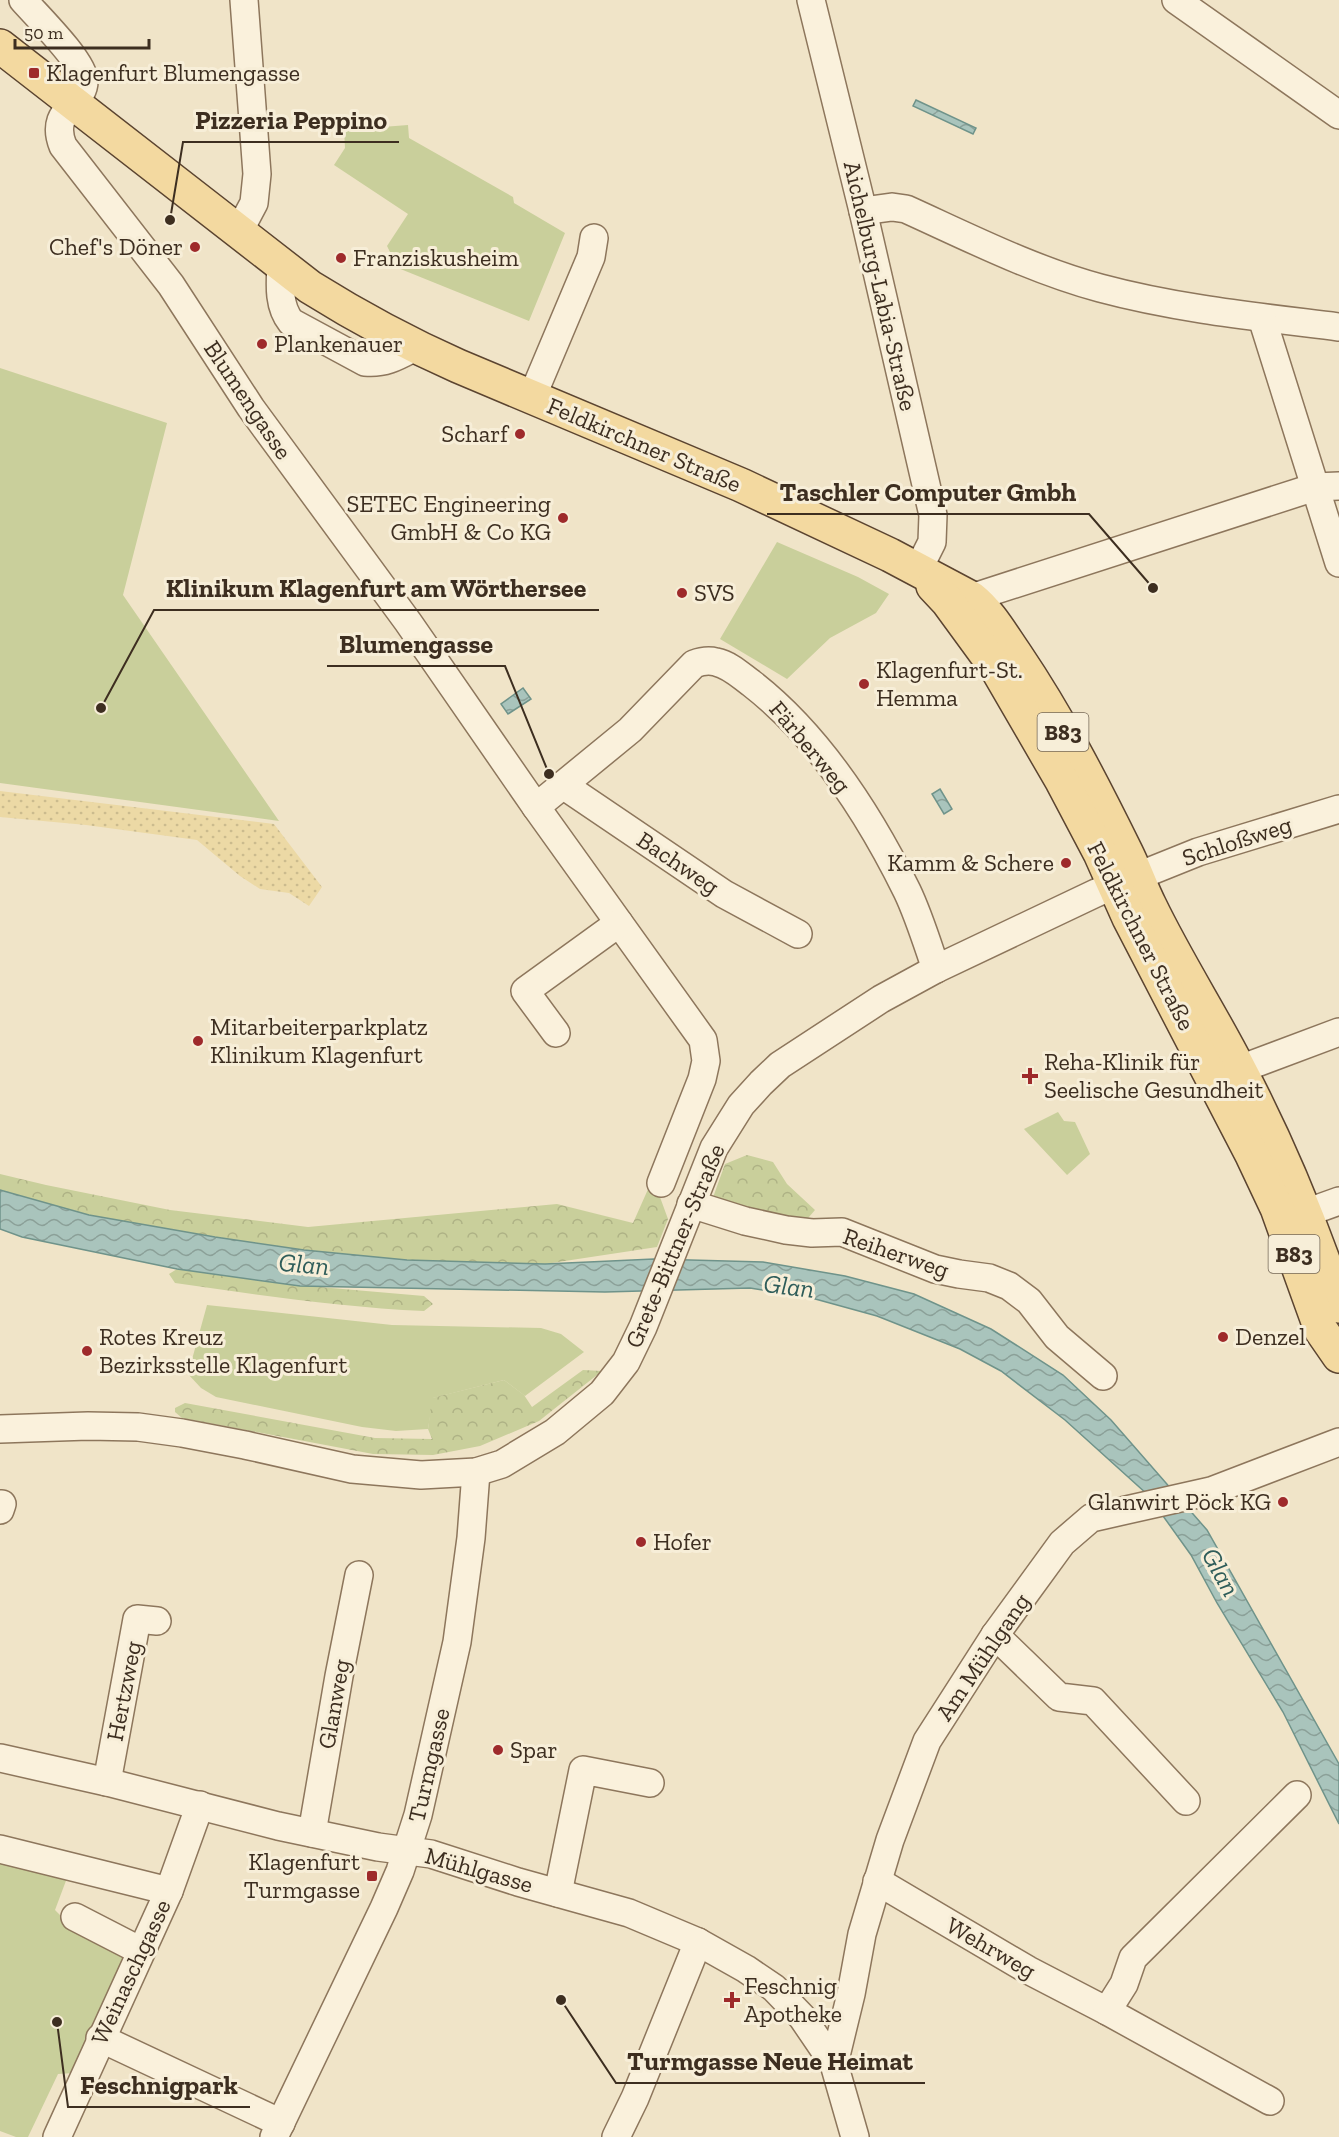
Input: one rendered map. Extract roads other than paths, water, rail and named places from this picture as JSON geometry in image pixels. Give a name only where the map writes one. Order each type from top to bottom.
[{"type":"main road","name":"Feldkirchner Straße","points":[[0,46],[238,233],[310,287],[359,318],[415,347],[532,398],[699,466],[918,570],[959,600],[1062,781],[1126,881],[1150,906],[1226,1074],[1276,1144],[1321,1330],[1339,1356]]},
{"type":"main road","name":"Feldkirchner Straße","points":[[1294,1218],[1339,1306]]},
{"type":"street","name":"Blumengasse","points":[[23,0],[65,48],[82,72],[84,81],[82,89],[60,122],[58,134],[63,146],[171,285],[251,408],[408,622],[536,807],[703,1040],[706,1061],[702,1079],[661,1184]]},
{"type":"street","points":[[238,233],[254,203],[257,174],[244,0]]},
{"type":"street","name":"Aichelburg-Labia-Straße","points":[[811,0],[863,211],[933,515],[932,542],[918,570]]},
{"type":"street","points":[[1176,0],[1339,115]]},
{"type":"street","points":[[863,211],[892,207],[906,209],[1025,263],[1100,288],[1173,304],[1339,327]]},
{"type":"street","name":"Feldkirchner Straße","points":[[532,398],[591,256],[594,238]]},
{"type":"street","points":[[1262,318],[1327,487],[1339,563]]},
{"type":"street","points":[[959,600],[1327,487]]},
{"type":"street","name":"Färberweg","points":[[536,807],[630,730],[694,664],[706,660],[718,662],[730,668],[775,702],[801,729],[836,773],[867,821],[906,890],[936,969]]},
{"type":"street","name":"Bachweg","points":[[563,785],[724,894],[798,934]]},
{"type":"street","name":"Schloßweg","points":[[1126,881],[1198,852],[1339,809]]},
{"type":"street","name":"Grete-Bittner-Straße","points":[[0,1429],[138,1427],[182,1432],[245,1444],[352,1469],[421,1475],[476,1472],[502,1464],[555,1432],[602,1392],[626,1362],[644,1327],[704,1168],[725,1128],[761,1083],[780,1065],[881,999],[936,969],[992,941],[1126,881]]},
{"type":"street","points":[[556,1033],[525,991],[619,923]]},
{"type":"street","points":[[1226,1074],[1339,1032]]},
{"type":"street","points":[[1294,1218],[1339,1202]]},
{"type":"street","name":"Reiherweg","points":[[691,1204],[745,1221],[786,1230],[812,1233],[842,1232],[935,1269],[989,1278],[1010,1286],[1029,1301],[1057,1337],[1102,1376]]},
{"type":"street","name":"Am Mühlgang","points":[[834,2064],[851,1994],[862,1934],[877,1881],[927,1741],[994,1635],[1062,1543],[1091,1518],[1211,1491],[1339,1442]]},
{"type":"street","name":"Turmgasse","points":[[277,2130],[384,1908],[407,1850],[426,1785],[457,1642],[471,1538],[476,1472]]},
{"type":"street","name":"Glanweg","points":[[312,1833],[359,1575]]},
{"type":"street","name":"Hertzweg","points":[[107,1782],[137,1619],[157,1621]]},
{"type":"street","points":[[994,1635],[1059,1697],[1093,1701],[1186,1801]]},
{"type":"street","name":"Mühlgasse","points":[[0,1758],[312,1833],[378,1847],[430,1854],[629,1913],[698,1942],[747,1969],[774,1988],[802,2017],[834,2064],[855,2137]]},
{"type":"street","points":[[558,1893],[583,1770],[650,1783]]},
{"type":"street","points":[[1107,2011],[1124,1984],[1133,1958],[1297,1795]]},
{"type":"street","name":"Weinaschgasse","points":[[57,2137],[100,2038],[169,1891],[200,1805]]},
{"type":"street","points":[[0,1849],[169,1891]]},
{"type":"street","name":"Wehrweg","points":[[877,1881],[1028,1970],[1270,2101]]},
{"type":"street","points":[[75,1917],[141,1951]]},
{"type":"street","points":[[616,2137],[635,2098],[698,1942]]},
{"type":"street","points":[[100,2038],[277,2130]]},
{"type":"water","points":[[916,100],[976,128],[973,134],[913,106]]},
{"type":"water","points":[[523,688],[531,699],[508,714],[501,704]]},
{"type":"water","points":[[940,789],[952,809],[944,814],[932,794]]},
{"type":"water","name":"Glan","points":[[0,1190],[89,1215],[215,1237],[304,1250],[407,1260],[545,1264],[654,1259],[763,1262],[845,1276],[914,1294],[991,1329],[1063,1375],[1111,1420],[1207,1530],[1339,1764],[1339,1824],[1283,1712],[1217,1603],[1191,1555],[1148,1495],[1065,1420],[1001,1371],[960,1349],[877,1316],[808,1297],[750,1288],[605,1292],[300,1286],[177,1269],[22,1237],[0,1229]]},
{"type":"place","name":"Klagenfurt Blumengasse","points":[[34,73]]},
{"type":"place","name":"Pizzeria Peppino","points":[[170,220]]},
{"type":"place","name":"Chef's Döner","points":[[195,247]]},
{"type":"place","name":"Franziskusheim","points":[[341,258]]},
{"type":"place","name":"Plankenauer","points":[[262,344]]},
{"type":"place","name":"Scharf","points":[[520,434]]},
{"type":"place","name":"SETEC Engineering GmbH & Co KG","points":[[563,518]]},
{"type":"place","name":"Taschler Computer Gmbh","points":[[1153,588]]},
{"type":"place","name":"SVS","points":[[682,593]]},
{"type":"place","name":"Klagenfurt-St. Hemma","points":[[864,684]]},
{"type":"place","name":"Klinikum Klagenfurt am Wörthersee","points":[[101,708]]},
{"type":"place","name":"Blumengasse","points":[[549,774]]},
{"type":"place","name":"Kamm & Schere","points":[[1066,863]]},
{"type":"place","name":"Mitarbeiterparkplatz Klinikum Klagenfurt","points":[[198,1041]]},
{"type":"place","name":"Reha-Klinik für Seelische Gesundheit","points":[[1030,1076]]},
{"type":"place","name":"Denzel","points":[[1223,1337]]},
{"type":"place","name":"Rotes Kreuz Bezirksstelle Klagenfurt","points":[[87,1351]]},
{"type":"place","name":"Glanwirt Pöck KG","points":[[1283,1502]]},
{"type":"place","name":"Hofer","points":[[641,1542]]},
{"type":"place","name":"Spar","points":[[498,1750]]},
{"type":"place","name":"Klagenfurt Turmgasse","points":[[372,1876]]},
{"type":"place","name":"Turmgasse Neue Heimat","points":[[561,2000]]},
{"type":"place","name":"Feschnig Apotheke","points":[[732,2000]]},
{"type":"place","name":"Feschnigpark","points":[[57,2022]]}]
